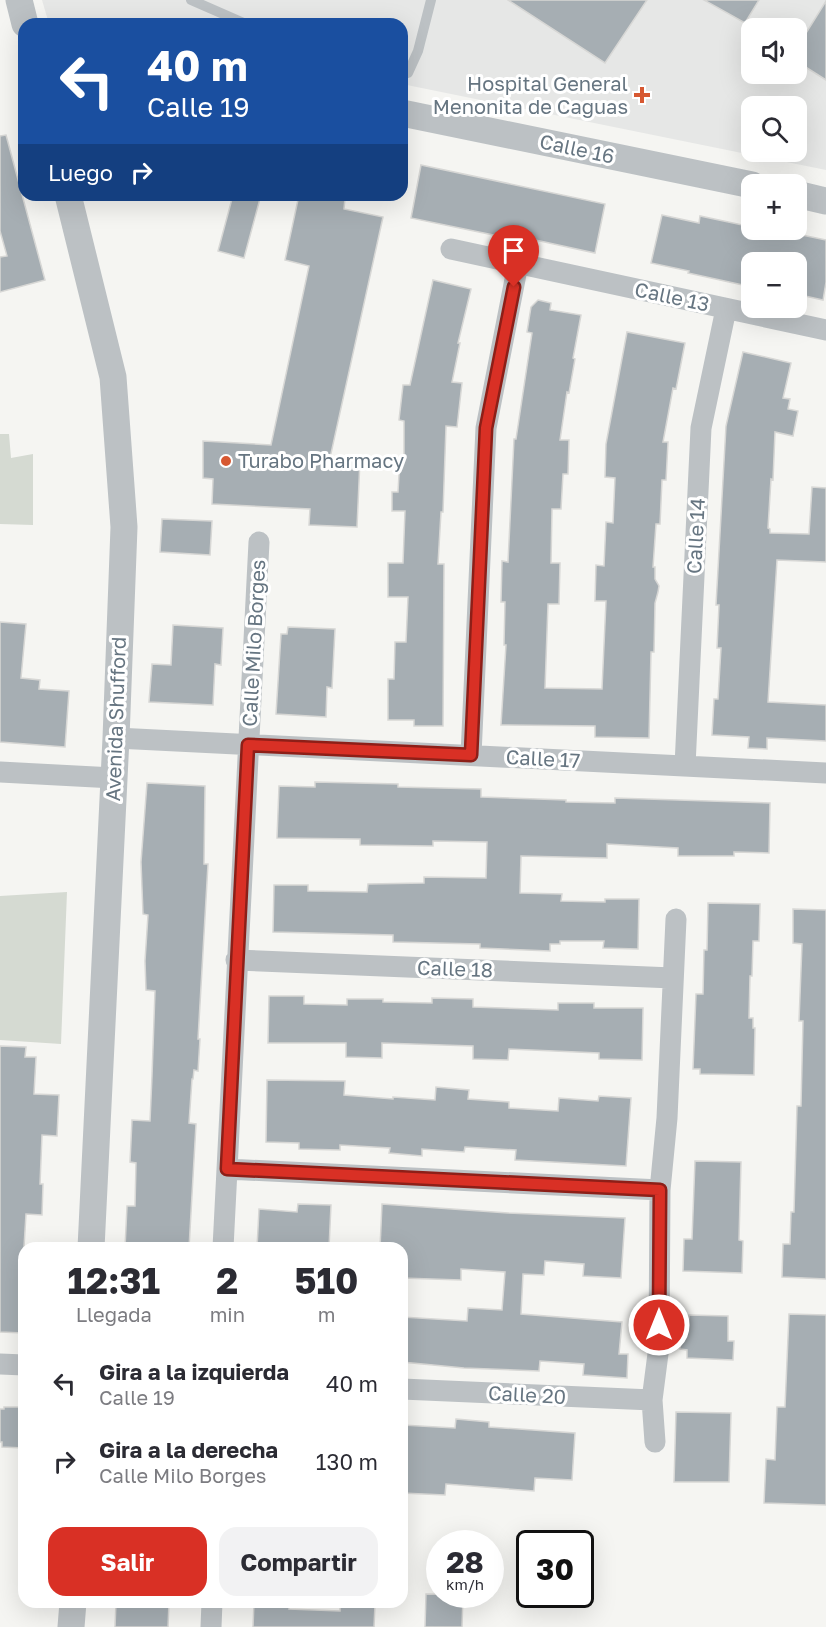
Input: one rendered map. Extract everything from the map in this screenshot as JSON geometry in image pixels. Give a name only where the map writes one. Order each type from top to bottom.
[{"type":"street","points":[[19,0],[24,18]]},
{"type":"street","name":"Calle 16","points":[[408,114],[741,183]]},
{"type":"street","points":[[807,197],[826,201]]},
{"type":"street","name":"Avenida Shufford","points":[[69,201],[113,377],[124,527],[91,1242]]},
{"type":"street","name":"Calle 13","points":[[451,249],[826,330]]},
{"type":"street","points":[[471,755],[486,428],[518,264]]},
{"type":"street","name":"Calle 14","points":[[685,766],[701,428],[726,309]]},
{"type":"street","name":"Calle Milo Borges","points":[[223,1242],[259,542]]},
{"type":"street","name":"Calle 17","points":[[116,738],[826,773]]},
{"type":"street","points":[[0,772],[114,778]]},
{"type":"street","points":[[656,1442],[652,1401],[659,1346],[660,1190],[668,1095],[676,919]]},
{"type":"street","name":"Calle 18","points":[[236,960],[673,978]]},
{"type":"street","points":[[227,1169],[660,1190]]},
{"type":"street","points":[[0,1364],[18,1365]]},
{"type":"street","name":"Calle 20","points":[[408,1389],[652,1401]]},
{"type":"street","points":[[71,1627],[72,1608]]},
{"type":"street","points":[[211,1627],[212,1608]]},
{"type":"lane","points":[[191,0],[232,18]]},
{"type":"lane","points":[[408,73],[431,0]]},
{"type":"shaded area","name":"Hospital General Menonita de Caguas","points":[[42,0],[826,0],[826,170],[787,162],[807,162],[807,96],[741,96],[741,153],[408,85],[408,18],[47,18]]},
{"type":"shaded area","points":[[0,434],[9,434],[11,458],[33,454],[33,525],[0,524]]},
{"type":"shaded area","points":[[67,892],[61,1044],[0,1040],[0,896]]},
{"type":"building","points":[[508,0],[647,0],[605,63]]},
{"type":"building","points":[[704,0],[759,0],[748,18],[741,18],[741,21]]},
{"type":"building","points":[[826,1],[826,80],[807,68],[807,31]]},
{"type":"building","points":[[6,135],[18,180],[18,201],[24,201],[45,280],[0,292],[0,257],[7,256],[0,231],[0,136]]},
{"type":"building","points":[[421,165],[605,204],[595,253],[508,234],[508,238],[411,218]]},
{"type":"building","points":[[231,201],[259,201],[244,258],[218,251]]},
{"type":"building","points":[[298,201],[345,201],[344,209],[383,217],[330,458],[360,460],[357,527],[309,525],[310,509],[212,504],[213,479],[203,478],[203,441],[271,445],[309,266],[285,260]]},
{"type":"building","points":[[662,215],[699,223],[700,216],[741,225],[741,240],[807,240],[807,236],[826,240],[826,282],[823,300],[807,296],[807,252],[741,252],[741,285],[651,263]]},
{"type":"building","points":[[433,280],[471,289],[458,343],[460,343],[452,382],[462,383],[457,427],[446,426],[443,512],[441,512],[438,564],[444,564],[443,726],[414,726],[414,720],[388,720],[388,679],[394,679],[395,642],[406,642],[408,597],[388,597],[388,563],[403,563],[405,511],[392,511],[392,492],[398,492],[400,457],[404,457],[404,421],[399,420],[403,385],[410,385]]},
{"type":"building","points":[[538,300],[551,303],[550,310],[581,315],[560,440],[569,440],[568,474],[563,474],[561,509],[552,509],[551,563],[560,563],[559,604],[548,604],[545,688],[602,689],[606,601],[595,601],[596,565],[604,566],[606,522],[613,523],[615,478],[605,477],[606,444],[627,332],[685,343],[676,389],[673,388],[663,442],[668,442],[666,480],[662,480],[660,524],[656,524],[653,567],[655,567],[655,579],[659,586],[655,603],[654,652],[651,652],[649,738],[595,737],[595,726],[501,725],[506,645],[504,645],[505,602],[501,602],[502,561],[508,562],[514,439],[516,439],[532,333],[527,332],[531,307]]},
{"type":"building","points":[[743,352],[791,363],[783,398],[790,399],[788,409],[798,411],[793,436],[775,432],[768,528],[770,533],[809,534],[812,487],[826,488],[826,562],[777,560],[768,702],[826,705],[826,741],[767,738],[767,749],[748,748],[749,737],[712,735],[714,699],[718,699],[721,648],[717,648],[719,605],[716,605],[726,426]]},
{"type":"building","points":[[162,519],[212,521],[210,555],[160,552]]},
{"type":"building","points":[[0,622],[26,624],[21,678],[40,680],[39,689],[69,691],[65,747],[0,742]]},
{"type":"building","points":[[173,625],[223,628],[221,665],[215,664],[213,705],[149,702],[152,664],[171,665]]},
{"type":"building","points":[[288,627],[335,629],[332,688],[327,687],[326,717],[276,714],[281,634],[287,634]]},
{"type":"building","points":[[315,782],[481,789],[481,797],[566,800],[566,802],[615,803],[615,798],[770,803],[769,853],[734,852],[734,856],[678,856],[678,848],[607,844],[607,858],[521,856],[520,893],[562,894],[561,901],[605,902],[605,899],[639,899],[638,949],[603,948],[604,941],[560,941],[560,944],[550,944],[550,951],[480,948],[480,944],[393,942],[393,935],[273,932],[274,885],[308,885],[308,891],[367,892],[368,884],[424,883],[424,877],[486,878],[487,842],[433,841],[433,846],[360,845],[360,839],[277,838],[279,786],[315,787]]},
{"type":"building","points":[[147,783],[205,786],[204,864],[208,864],[198,1071],[194,1070],[192,1079],[189,1123],[196,1124],[189,1242],[125,1242],[127,1206],[135,1206],[136,1163],[130,1162],[132,1120],[150,1121],[155,991],[146,990],[148,915],[143,914],[141,862]]},
{"type":"building","points":[[708,903],[760,904],[759,941],[753,941],[752,976],[750,976],[749,1018],[753,1018],[753,1028],[755,1028],[754,1075],[700,1074],[700,1069],[693,1069],[696,994],[703,994]]},
{"type":"building","points":[[793,909],[826,910],[826,1279],[782,1277],[783,1244],[790,1244],[791,1212],[794,1212],[797,1106],[801,1106],[803,1021],[799,1021],[802,944],[793,943]]},
{"type":"building","points":[[269,996],[304,996],[304,1004],[347,1005],[347,999],[432,1003],[432,998],[473,999],[473,1007],[558,1010],[558,1003],[594,1003],[594,1008],[643,1008],[642,1060],[599,1059],[599,1053],[509,1049],[508,1060],[473,1059],[473,1046],[382,1043],[382,1058],[346,1057],[346,1043],[268,1043]]},
{"type":"building","points":[[0,1046],[26,1047],[25,1057],[36,1057],[34,1094],[59,1095],[57,1136],[42,1135],[40,1184],[43,1184],[42,1215],[26,1214],[24,1242],[18,1242],[18,1333],[0,1332]]},
{"type":"building","points":[[267,1080],[345,1081],[344,1095],[393,1099],[393,1097],[435,1100],[436,1087],[469,1090],[468,1099],[509,1102],[509,1108],[558,1111],[559,1098],[598,1101],[599,1096],[631,1098],[626,1166],[515,1160],[516,1150],[465,1147],[464,1152],[422,1149],[422,1156],[389,1153],[390,1148],[340,1145],[340,1150],[299,1149],[299,1143],[266,1142]]},
{"type":"building","points":[[695,1161],[741,1162],[739,1240],[743,1241],[742,1273],[683,1271],[684,1239],[692,1239]]},
{"type":"building","points":[[298,1204],[331,1205],[329,1242],[257,1242],[259,1209],[297,1212]]},
{"type":"building","points":[[382,1204],[625,1218],[621,1278],[583,1276],[584,1264],[545,1261],[544,1275],[523,1274],[521,1314],[622,1322],[619,1354],[628,1354],[627,1378],[583,1375],[584,1364],[540,1361],[539,1371],[464,1368],[408,1363],[408,1317],[467,1321],[468,1308],[502,1310],[505,1272],[461,1269],[461,1280],[408,1278],[408,1242],[380,1242]]},
{"type":"building","points":[[789,1314],[826,1315],[826,1505],[764,1503],[766,1459],[775,1460],[777,1407],[785,1407]]},
{"type":"building","points":[[689,1315],[728,1316],[728,1341],[734,1341],[733,1360],[687,1358],[687,1350],[680,1349],[681,1327],[688,1328]]},
{"type":"building","points":[[4,1407],[18,1407],[18,1448],[2,1447],[2,1442],[0,1442],[0,1409]]},
{"type":"building","points":[[676,1412],[731,1413],[729,1482],[674,1482]]},
{"type":"building","points":[[456,1419],[489,1422],[489,1427],[575,1433],[572,1480],[535,1478],[534,1491],[446,1484],[445,1495],[408,1493],[408,1425],[455,1428]]},
{"type":"building","points":[[426,1594],[426,1608],[463,1608],[462,1627],[425,1627]]},
{"type":"building","points":[[116,1608],[169,1608],[168,1627],[115,1627]]},
{"type":"building","points":[[254,1608],[340,1611],[340,1608],[375,1608],[374,1627],[253,1627]]},
{"type":"place","name":"Hospital General Menonita de Caguas","points":[[642,95]]},
{"type":"place","name":"Turabo Pharmacy","points":[[226,461]]},
{"type":"route","points":[[514,287],[486,428],[471,755],[248,745],[227,1169],[660,1190],[659,1325]]}]
